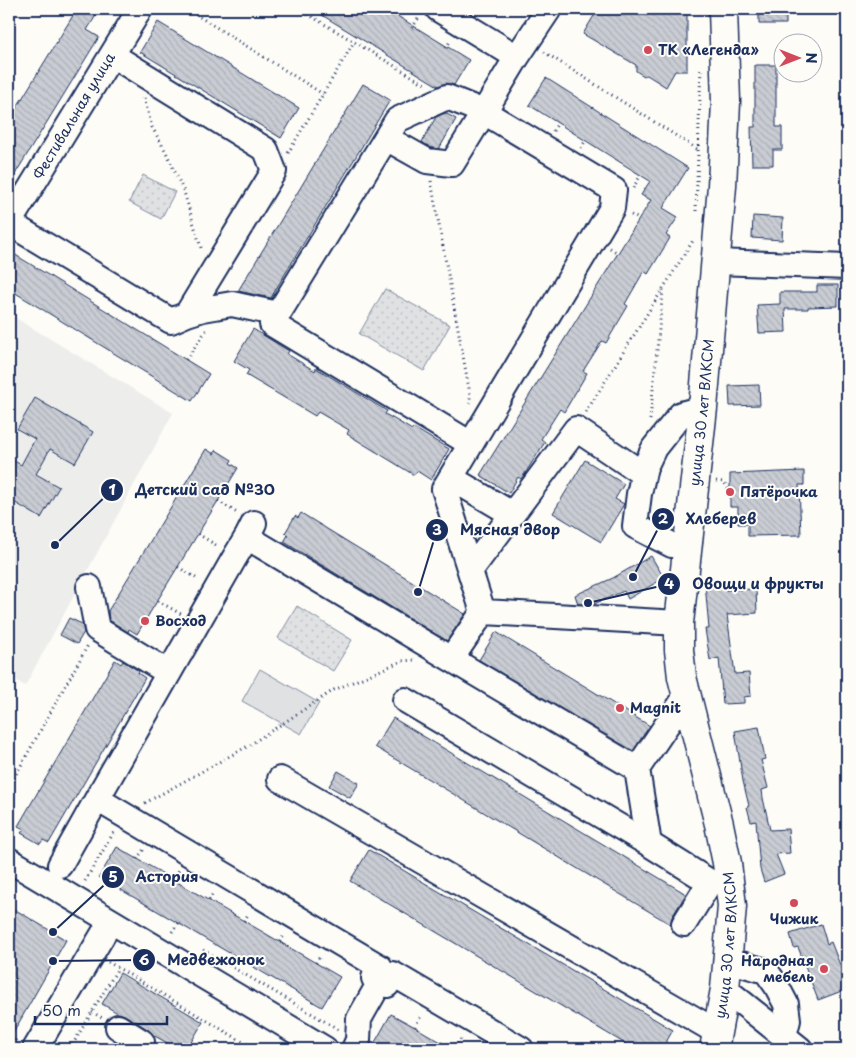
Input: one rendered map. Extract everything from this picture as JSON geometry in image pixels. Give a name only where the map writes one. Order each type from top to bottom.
[{"type":"main road","name":"улица 30 лет ВЛКСМ","points":[[716,1040],[725,988],[732,906],[718,824],[682,677],[678,623],[703,408],[722,186],[726,102],[723,9]]},
{"type":"street","name":"Фестивальная улица","points":[[9,224],[140,9]]},
{"type":"street","points":[[386,138],[427,161],[452,164],[517,57],[549,9]]},
{"type":"street","points":[[449,11],[517,57]]},
{"type":"street","points":[[112,54],[266,150],[274,171],[187,314]]},
{"type":"street","points":[[471,444],[272,324],[397,120],[447,97],[484,112],[614,190],[612,208],[451,478],[444,489],[483,612]]},
{"type":"street","points":[[9,224],[171,321],[203,309],[232,304],[278,314]]},
{"type":"street","points":[[716,262],[847,267]]},
{"type":"street","points":[[687,546],[672,545],[635,526],[643,474],[654,448],[682,414],[703,408]]},
{"type":"street","points":[[470,571],[576,429],[643,474]]},
{"type":"street","points":[[451,478],[512,514]]},
{"type":"street","points":[[60,865],[250,530],[451,659],[637,769]]},
{"type":"street","points":[[89,587],[97,629],[169,673]]},
{"type":"street","points":[[451,659],[483,612]]},
{"type":"street","points":[[483,612],[678,623]]},
{"type":"street","points":[[649,844],[637,769],[686,695]]},
{"type":"street","points":[[405,700],[710,882],[684,924]]},
{"type":"street","points":[[280,780],[716,1040]]},
{"type":"street","points":[[97,799],[380,967],[374,978],[380,982],[387,986],[393,974],[521,1049]]},
{"type":"street","points":[[9,860],[325,1049]]},
{"type":"street","points":[[27,1041],[92,953],[111,921]]},
{"type":"street","points":[[728,960],[766,971],[786,1004],[792,1043]]},
{"type":"street","points":[[356,1045],[359,1019],[380,982]]},
{"type":"street","points":[[725,988],[792,1043]]},
{"type":"street","points":[[118,1027],[151,1046]]},
{"type":"path","points":[[186,9],[324,94],[354,42]]},
{"type":"path","points":[[299,9],[447,97]]},
{"type":"path","points":[[543,51],[698,150]]},
{"type":"path","points":[[135,69],[152,127],[166,152],[184,192],[210,276]]},
{"type":"path","points":[[427,161],[470,394],[470,411]]},
{"type":"path","points":[[626,185],[633,189],[642,176]]},
{"type":"path","points":[[576,429],[694,238]]},
{"type":"path","points":[[649,427],[663,289]]},
{"type":"path","points":[[186,360],[223,306]]},
{"type":"path","points":[[158,601],[197,624]]},
{"type":"path","points":[[9,787],[97,629]]},
{"type":"path","points":[[90,884],[85,881],[124,815],[248,746],[334,690],[402,661],[451,659]]},
{"type":"path","points":[[172,932],[178,923]]},
{"type":"path","points":[[198,947],[356,1045]]},
{"type":"path","points":[[9,950],[16,948]]},
{"type":"path","points":[[92,953],[255,1049]]},
{"type":"path","points":[[70,1049],[118,968]]},
{"type":"path","points":[[10,1049],[27,1041]]},
{"type":"path","points":[[151,1046],[165,1049]]},
{"type":"shaded area","points":[[143,175],[175,192],[161,219],[129,202]]},
{"type":"shaded area","points":[[385,289],[450,325],[424,371],[359,334]]},
{"type":"shaded area","points":[[9,314],[173,413],[25,686],[9,676]]},
{"type":"shaded area","points":[[297,606],[352,640],[333,671],[278,638]]},
{"type":"shaded area","points":[[260,669],[319,703],[301,734],[242,701]]},
{"type":"building","points":[[77,9],[100,9],[87,30],[99,37],[9,184],[9,120]]},
{"type":"building","points":[[312,9],[386,9],[469,60],[454,85],[446,83],[438,86]]},
{"type":"building","name":"ТК «Легенда»","points":[[598,9],[687,9],[687,71],[675,71],[666,87],[647,75],[644,76],[636,71],[636,65],[583,34]]},
{"type":"building","points":[[759,9],[786,9],[786,24],[759,24]]},
{"type":"building","points":[[158,22],[299,108],[281,138],[140,52]]},
{"type":"building","points":[[755,65],[774,65],[776,127],[782,127],[782,150],[773,150],[773,165],[752,165],[751,127],[755,127]]},
{"type":"building","points":[[546,78],[688,168],[663,208],[678,217],[666,235],[670,238],[648,274],[644,271],[625,304],[628,306],[606,343],[602,341],[583,371],[587,373],[564,412],[560,409],[541,439],[545,442],[521,479],[518,477],[509,493],[480,475],[651,200],[641,195],[650,181],[529,105]]},
{"type":"building","points":[[363,84],[390,100],[271,298],[238,291]]},
{"type":"building","points":[[445,113],[456,119],[439,149],[431,148],[422,142],[436,117]]},
{"type":"building","points":[[753,216],[783,218],[782,240],[752,238]]},
{"type":"building","points":[[9,251],[209,374],[192,401],[9,289]]},
{"type":"building","points":[[817,285],[838,285],[838,306],[785,309],[786,332],[759,333],[757,305],[780,304],[780,292],[817,292]]},
{"type":"building","points":[[253,329],[289,351],[287,354],[315,371],[316,368],[387,411],[385,414],[412,430],[414,428],[449,449],[431,480],[417,471],[414,475],[347,434],[349,430],[318,412],[315,416],[246,375],[249,370],[234,361]]},
{"type":"building","points":[[759,385],[760,405],[730,406],[729,386]]},
{"type":"building","points":[[35,398],[93,432],[75,463],[50,449],[36,474],[59,487],[41,518],[9,499],[9,458],[21,465],[35,439],[17,429]]},
{"type":"building","points":[[206,449],[214,454],[216,450],[232,460],[230,463],[238,468],[137,634],[129,629],[128,632],[109,620],[108,611]]},
{"type":"building","points":[[585,460],[624,484],[615,499],[624,504],[601,542],[553,513]]},
{"type":"building","points":[[804,471],[804,485],[799,485],[801,535],[748,536],[748,524],[738,524],[738,507],[730,507],[730,474]]},
{"type":"building","points":[[301,513],[465,614],[447,641],[284,542],[288,535],[285,533],[295,516],[298,518]]},
{"type":"building","points":[[651,556],[664,578],[628,599],[624,591],[594,604],[578,604],[575,595],[613,578]]},
{"type":"building","points":[[705,583],[727,583],[726,590],[756,589],[757,613],[727,615],[735,674],[749,673],[751,696],[744,697],[744,703],[723,704],[719,658],[710,660],[705,629],[709,629]]},
{"type":"building","points":[[69,618],[82,624],[84,632],[77,644],[60,635]]},
{"type":"building","points":[[496,632],[650,726],[633,751],[479,660]]},
{"type":"building","points":[[115,660],[121,664],[123,661],[139,671],[138,673],[145,678],[49,843],[43,840],[40,844],[21,833],[24,829],[18,826]]},
{"type":"building","points":[[393,718],[686,894],[672,917],[670,924],[375,747]]},
{"type":"building","points":[[759,727],[765,759],[761,760],[768,788],[762,790],[770,830],[788,829],[790,853],[776,854],[784,874],[764,882],[760,869],[756,821],[751,822],[747,807],[749,806],[735,731]]},
{"type":"building","points":[[338,771],[359,783],[350,798],[329,786]]},
{"type":"building","points":[[117,847],[340,977],[322,1007],[99,877]]},
{"type":"building","points":[[369,850],[673,1030],[662,1049],[634,1049],[350,881]]},
{"type":"building","points":[[9,906],[66,940],[9,1040]]},
{"type":"building","name":"Народная мебель","points":[[821,924],[827,944],[831,942],[847,983],[847,989],[818,1000],[798,947],[794,948],[790,934]]},
{"type":"building","points":[[120,973],[203,1022],[187,1049],[178,1049],[153,1035],[149,1030],[125,1015],[102,1004]]},
{"type":"building","points":[[391,1014],[453,1049],[384,1049],[374,1044]]},
{"type":"place","name":"ТК «Легенда»","points":[[648,50]]},
{"type":"place","name":"Пятёрочка","points":[[730,492]]},
{"type":"place","name":"Детский сад №30","points":[[55,545]]},
{"type":"place","name":"Хлеберев","points":[[633,577]]},
{"type":"place","name":"Мясная двор","points":[[418,592]]},
{"type":"place","name":"Овощи и фрукты","points":[[588,603]]},
{"type":"place","name":"Восход","points":[[145,621]]},
{"type":"place","name":"Magnit","points":[[620,708]]},
{"type":"place","name":"Чижик","points":[[794,903]]},
{"type":"place","name":"Астория","points":[[53,932]]},
{"type":"place","name":"Медвежонок","points":[[53,961]]},
{"type":"place","name":"Народная мебель","points":[[824,969]]}]
